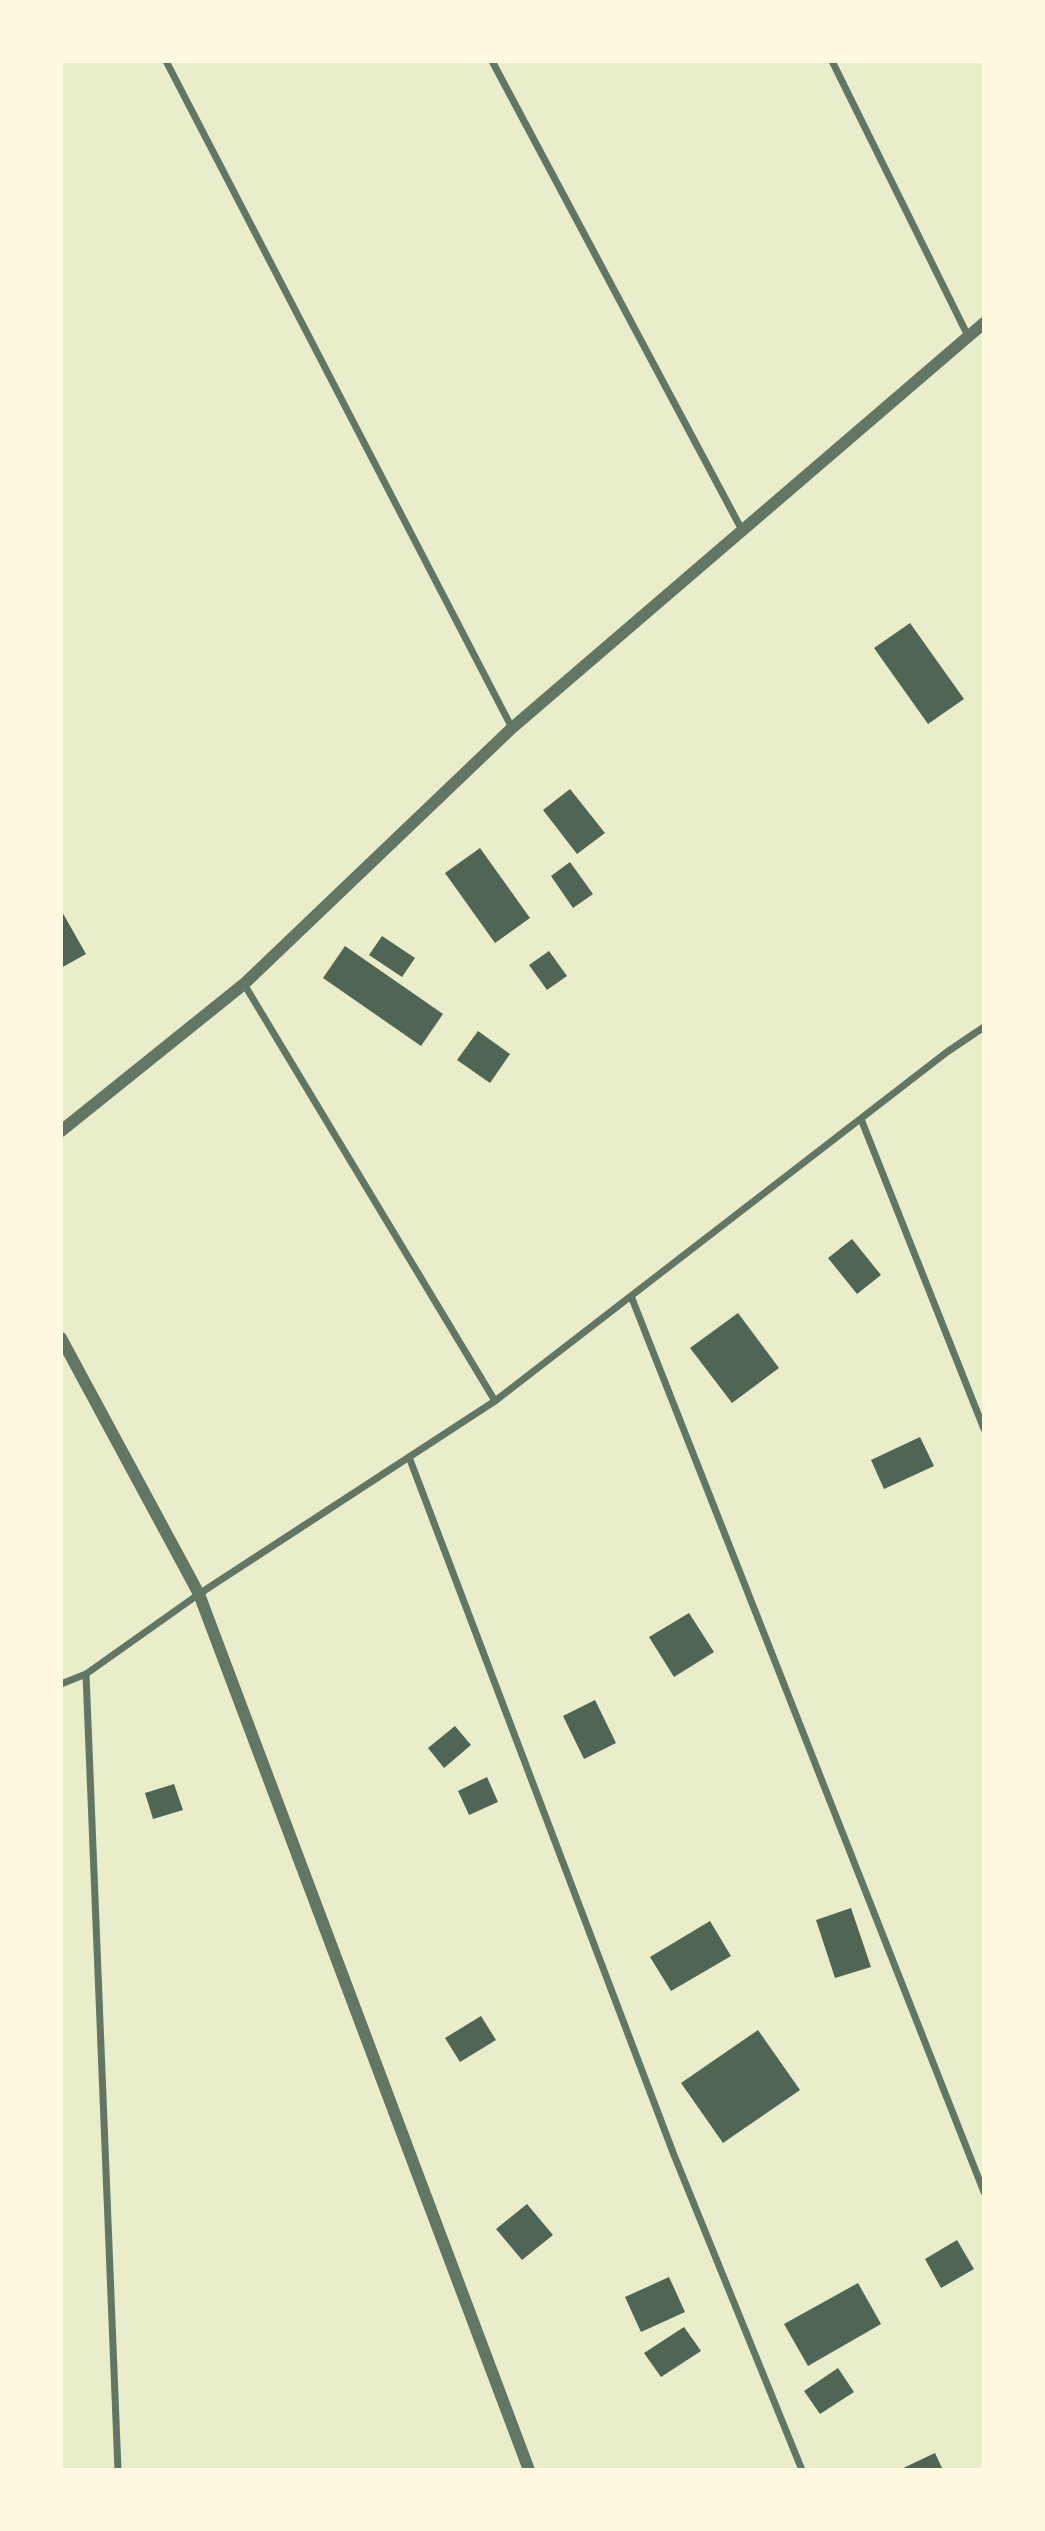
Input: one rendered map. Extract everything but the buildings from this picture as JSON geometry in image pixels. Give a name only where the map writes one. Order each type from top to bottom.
[{"type":"street","points":[[166,61],[512,728]]},
{"type":"street","points":[[492,61],[742,530]]},
{"type":"street","points":[[832,61],[968,336]]},
{"type":"street","points":[[61,1130],[244,984],[512,728],[984,323]]},
{"type":"street","points":[[244,984],[495,1401]]},
{"type":"street","points":[[61,1684],[86,1675],[199,1594],[495,1401],[947,1052],[984,1027]]},
{"type":"street","points":[[861,1119],[984,1429]]},
{"type":"street","points":[[631,1296],[984,2192]]},
{"type":"street","points":[[61,1338],[199,1594],[528,2470]]},
{"type":"street","points":[[408,1457],[674,2155],[802,2470]]},
{"type":"street","points":[[86,1675],[118,2470]]}]
